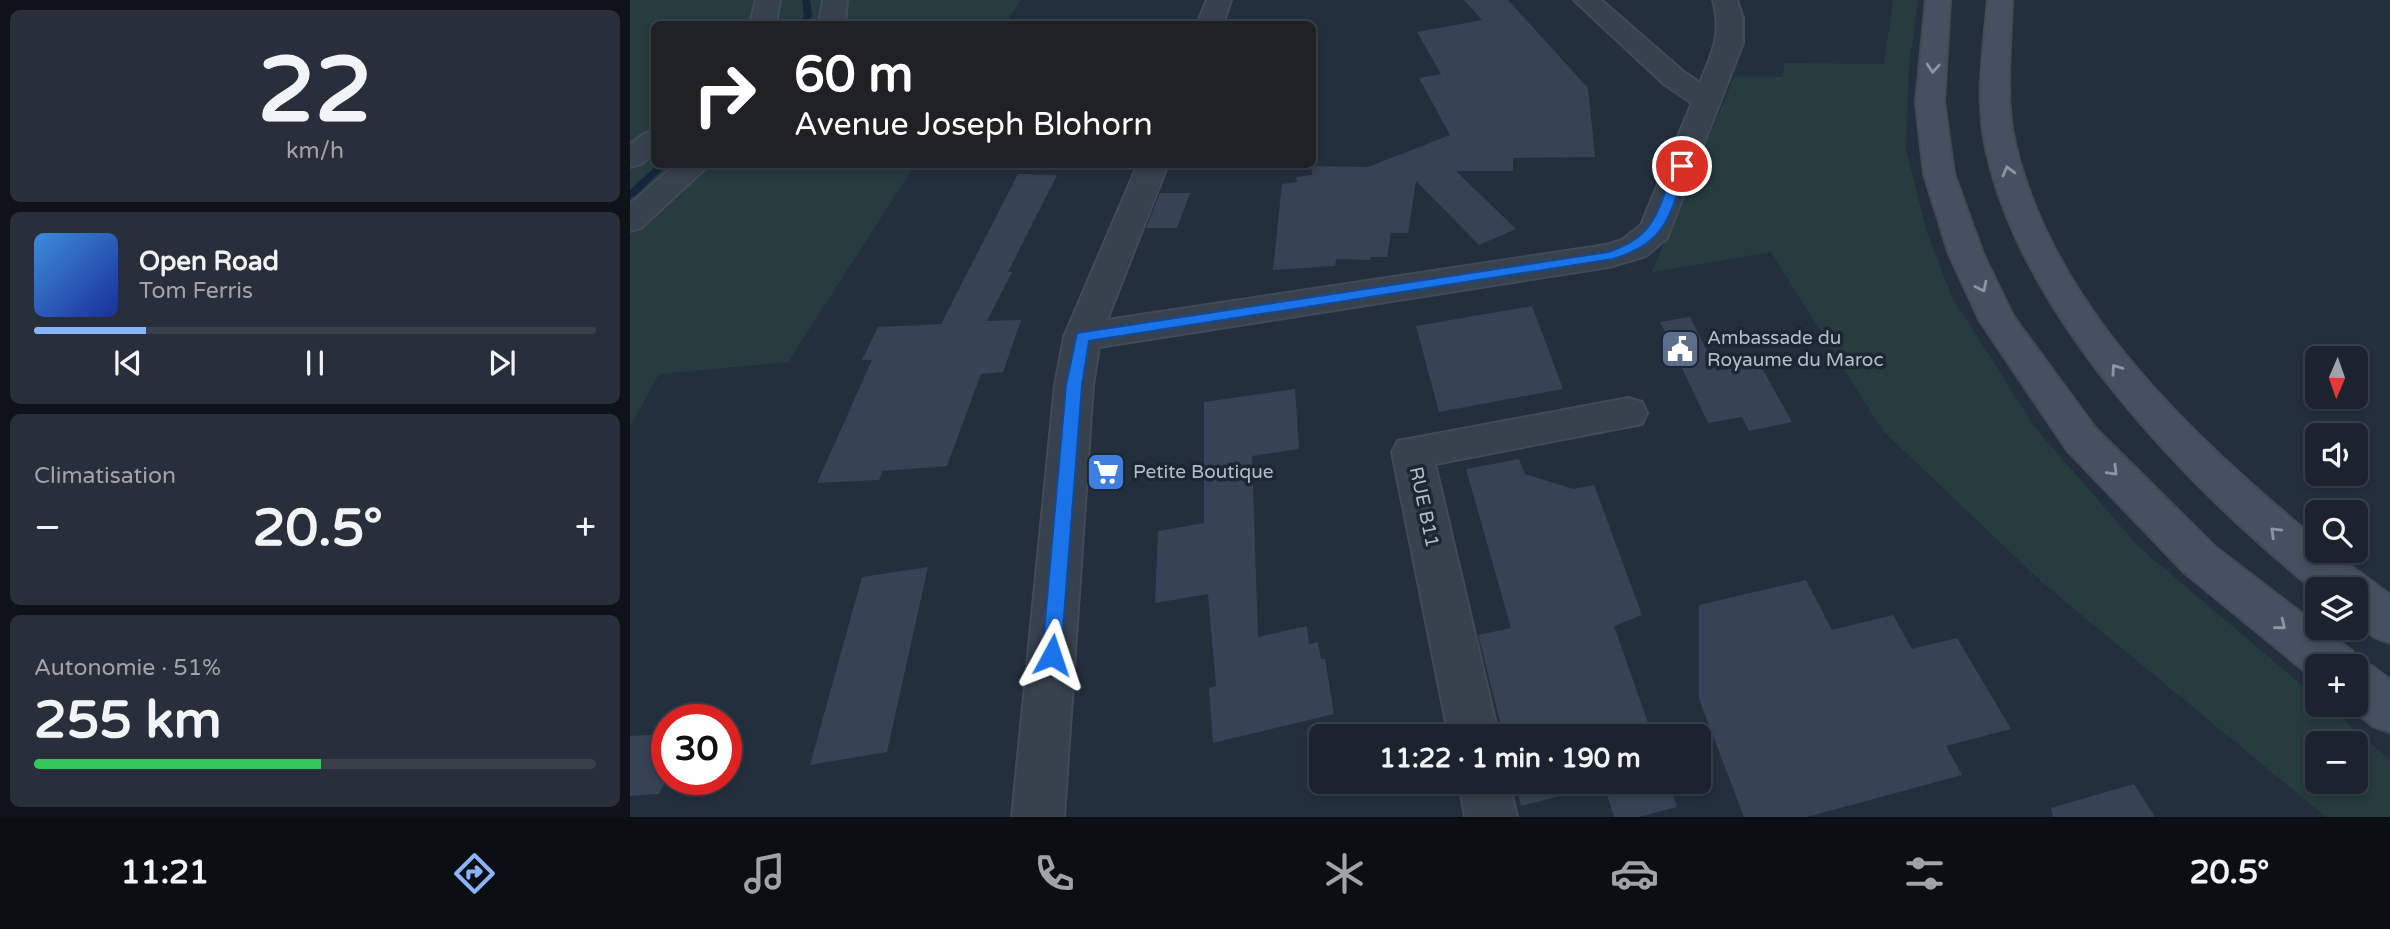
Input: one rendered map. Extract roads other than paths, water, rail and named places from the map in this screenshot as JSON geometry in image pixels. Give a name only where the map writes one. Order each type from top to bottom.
[{"type":"main road","points":[[1938,0],[1930,102],[1939,174],[1966,254],[1998,321],[2081,439],[2200,560],[2319,654]]},
{"type":"main road","points":[[2000,0],[2000,139],[2010,179],[2035,244],[2073,309],[2123,379],[2193,453],[2296,551],[2330,577]]},
{"type":"main road","points":[[2368,605],[2390,622]]},
{"type":"main road","points":[[2368,692],[2390,709]]},
{"type":"street","points":[[764,21],[768,0]]},
{"type":"street","points":[[832,21],[835,0]]},
{"type":"street","points":[[1211,21],[1219,0]]},
{"type":"street","points":[[1586,0],[1674,78],[1708,101]]},
{"type":"street","points":[[1082,337],[1609,256],[1634,248],[1655,231],[1730,43],[1730,18],[1725,0]]},
{"type":"street","points":[[630,158],[651,142]]},
{"type":"street","points":[[630,221],[690,168]]},
{"type":"street","points":[[1038,817],[1074,385],[1082,337],[1151,168]]},
{"type":"street","name":"RUE B11","points":[[1471,724],[1412,452],[1628,413]]},
{"type":"street","points":[[1486,794],[1491,817]]},
{"type":"waterway","points":[[805,21],[808,15],[806,0]]},
{"type":"waterway","points":[[630,195],[660,168]]},
{"type":"place","name":"Ambassade du Royaume du Maroc","points":[[1680,349]]},
{"type":"place","name":"Petite Boutique","points":[[1106,472]]}]
